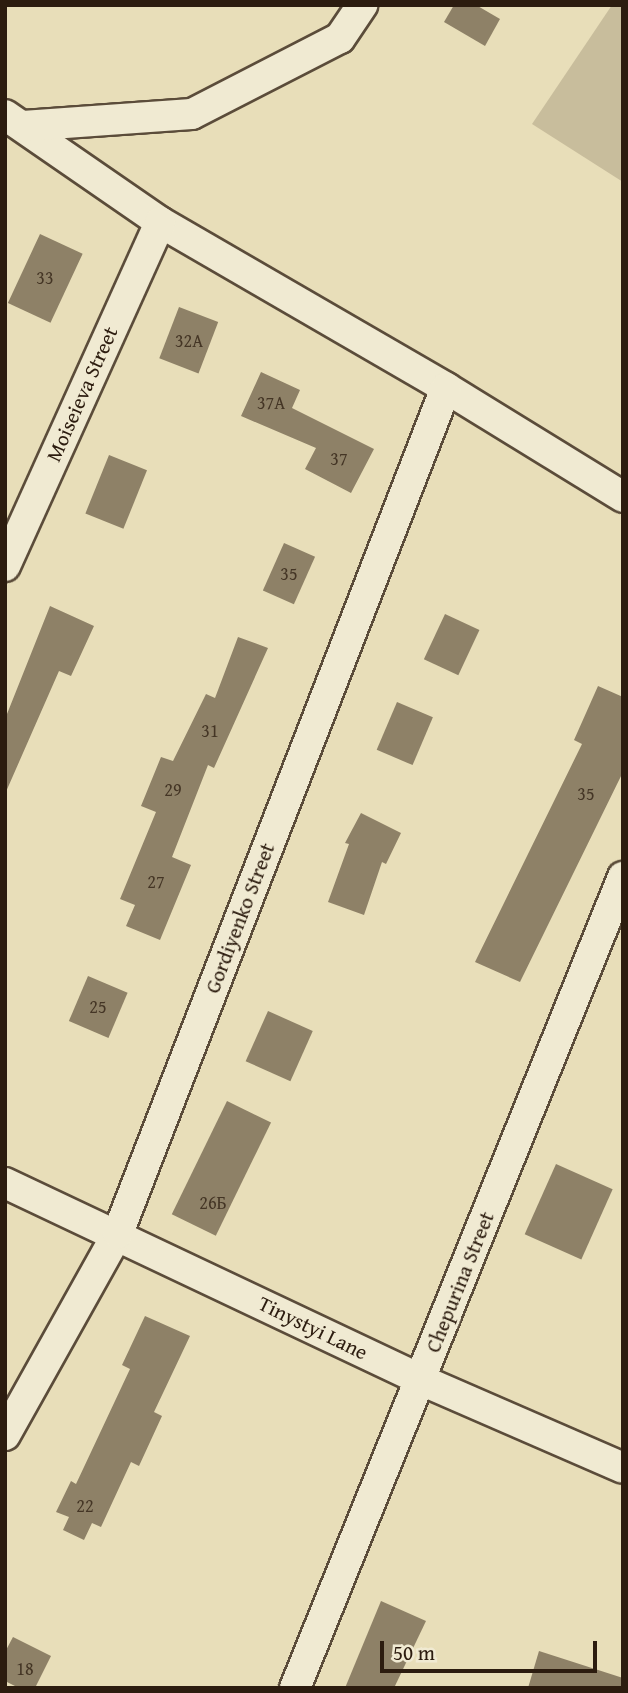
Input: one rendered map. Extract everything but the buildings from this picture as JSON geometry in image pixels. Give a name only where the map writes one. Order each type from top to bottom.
[{"type":"street","points":[[14,121],[192,114],[340,38],[362,5]]},
{"type":"street","points":[[14,121],[160,222],[446,388],[623,497]]},
{"type":"street","name":"Moiseieva Street","points":[[5,566],[160,222]]},
{"type":"street","name":"Gordiyenko Street","points":[[5,1435],[118,1233],[446,388]]},
{"type":"street","name":"Chepurina Street","points":[[295,1688],[623,877]]},
{"type":"street","name":"Tinystyi Lane","points":[[5,1184],[118,1233],[421,1380],[623,1468]]},
{"type":"shaded area","points":[[612,5],[623,5],[623,182],[532,124]]}]
